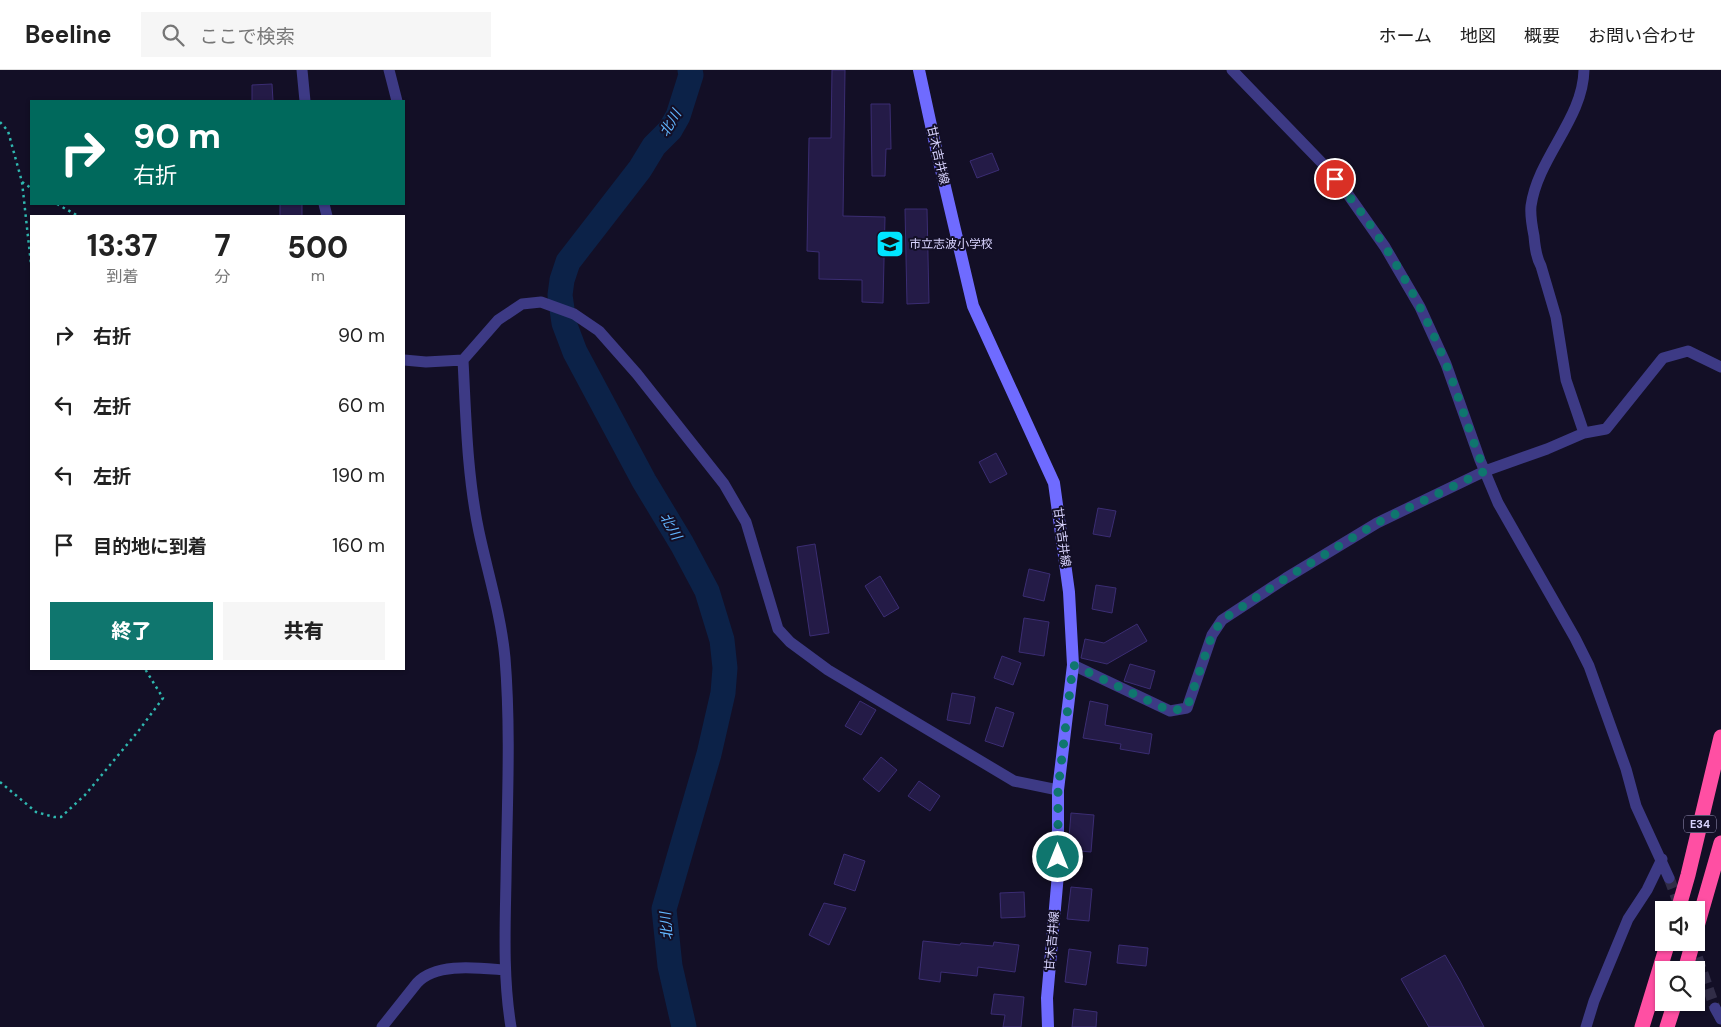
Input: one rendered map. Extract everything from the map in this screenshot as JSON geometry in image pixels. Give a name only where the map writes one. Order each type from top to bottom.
[{"type":"highway","name":"E34","points":[[1680,901],[1721,738]]},
{"type":"highway","name":"E34","points":[[1704,901],[1721,843]]},
{"type":"highway","points":[[1642,1027],[1665,951]]},
{"type":"highway","points":[[1667,1027],[1672,1011]]},
{"type":"main road","name":"甘木吉井線","points":[[919,70],[973,306],[1054,483],[1069,592],[1073,665],[1058,790],[1058,874],[1047,998],[1048,1027]]},
{"type":"street","points":[[302,70],[305,100]]},
{"type":"street","points":[[389,70],[396,100]]},
{"type":"street","points":[[1232,70],[1323,164],[1347,193],[1385,246],[1420,307],[1446,364],[1498,503],[1589,666],[1626,769],[1636,806],[1662,859],[1669,878]]},
{"type":"street","points":[[1584,70],[1578,100],[1543,168],[1531,205],[1531,212],[1538,260],[1556,316],[1566,380],[1584,433]]},
{"type":"street","points":[[511,1027],[506,996],[505,970],[508,737],[505,657],[497,604],[479,532],[468,470],[463,360],[498,320],[522,304],[541,302],[574,314],[599,331],[637,374],[724,484],[746,522],[778,629],[790,642],[828,670],[1014,781],[1058,790]]},
{"type":"street","points":[[1073,665],[1170,711],[1187,708],[1212,635],[1222,620],[1286,578],[1377,523],[1485,471],[1584,433],[1606,429],[1663,358],[1688,351],[1721,366]]},
{"type":"street","points":[[405,360],[426,362],[463,360]]},
{"type":"street","points":[[1586,1027],[1594,1001],[1628,919],[1648,890],[1662,859]]},
{"type":"street","points":[[382,1027],[423,976],[431,972],[458,968],[505,970]]},
{"type":"street","points":[[1715,1008],[1721,1019]]},
{"type":"path","points":[[0,122],[8,132],[22,182],[30,255]]},
{"type":"path","points":[[22,182],[30,187]]},
{"type":"path","points":[[60,205],[76,215]]},
{"type":"path","points":[[0,782],[36,812],[61,817],[85,794],[140,729],[163,698],[146,670]]},
{"type":"building","points":[[832,70],[845,70],[843,216],[885,217],[883,303],[862,302],[862,280],[819,279],[819,252],[807,251],[809,138],[831,138]]},
{"type":"building","points":[[272,84],[273,100],[252,100],[252,85]]},
{"type":"building","points":[[871,104],[890,104],[891,149],[886,149],[885,176],[872,176]]},
{"type":"building","points":[[992,153],[999,170],[977,178],[970,161]]},
{"type":"building","points":[[280,205],[302,205],[302,215],[280,215]]},
{"type":"building","points":[[905,209],[927,209],[929,303],[907,304]]},
{"type":"building","points":[[996,453],[1007,474],[990,483],[979,462]]},
{"type":"building","points":[[1098,508],[1116,511],[1110,537],[1093,534]]},
{"type":"building","points":[[815,544],[829,633],[810,636],[797,547]]},
{"type":"building","points":[[1029,569],[1050,574],[1044,601],[1023,596]]},
{"type":"building","points":[[880,576],[899,608],[884,617],[865,586]]},
{"type":"building","points":[[1096,585],[1116,588],[1112,613],[1092,609]]},
{"type":"building","points":[[1024,618],[1049,622],[1044,656],[1019,652]]},
{"type":"building","points":[[1137,624],[1147,641],[1107,664],[1081,658],[1085,639],[1104,643]]},
{"type":"building","points":[[1002,656],[1021,663],[1013,685],[994,678]]},
{"type":"building","points":[[1130,664],[1155,671],[1150,689],[1124,681]]},
{"type":"building","points":[[952,693],[975,697],[970,724],[947,720]]},
{"type":"building","points":[[860,701],[876,710],[861,735],[845,726]]},
{"type":"building","points":[[1090,701],[1108,705],[1105,725],[1152,734],[1149,754],[1120,749],[1121,744],[1083,738]]},
{"type":"building","points":[[996,707],[1014,713],[1003,747],[985,741]]},
{"type":"building","points":[[881,757],[897,770],[879,792],[863,779]]},
{"type":"building","points":[[919,781],[940,796],[930,811],[908,796]]},
{"type":"building","points":[[1071,813],[1094,815],[1091,852],[1068,850]]},
{"type":"building","points":[[844,854],[865,861],[855,891],[834,884]]},
{"type":"building","points":[[1071,887],[1092,889],[1089,921],[1067,919]]},
{"type":"building","points":[[1024,892],[1025,917],[1001,918],[1000,893]]},
{"type":"building","points":[[824,903],[846,908],[829,945],[809,935]]},
{"type":"building","points":[[923,941],[960,945],[961,943],[993,946],[994,942],[1019,945],[1015,972],[978,967],[977,976],[941,972],[940,982],[919,979]]},
{"type":"building","points":[[1119,945],[1148,948],[1146,966],[1117,963]]},
{"type":"building","points":[[1069,949],[1091,952],[1086,985],[1065,982]]},
{"type":"building","points":[[1445,955],[1484,1027],[1429,1027],[1401,979]]},
{"type":"building","points":[[994,994],[1024,997],[1021,1027],[1003,1027],[1005,1015],[991,1014]]},
{"type":"building","points":[[1074,1009],[1097,1012],[1096,1027],[1072,1027]]},
{"type":"waterway","name":"北川","points":[[684,1027],[670,966],[664,909],[709,754],[723,693],[725,668],[722,640],[707,591],[682,544],[644,481],[575,352],[564,323],[560,295],[562,280],[568,262],[640,169],[654,146],[670,130],[678,116],[691,75],[690,70]]},
{"type":"tunnel","points":[[1669,878],[1678,901]]},
{"type":"tunnel","points":[[1695,951],[1715,1008]]},
{"type":"place","name":"市立志波小学校","points":[[890,244]]},
{"type":"route","points":[[1058,857],[1058,790],[1073,665],[1170,711],[1187,708],[1212,635],[1222,620],[1228,618],[1286,578],[1377,523],[1485,471],[1446,364],[1420,307],[1385,246],[1335,179]]}]
